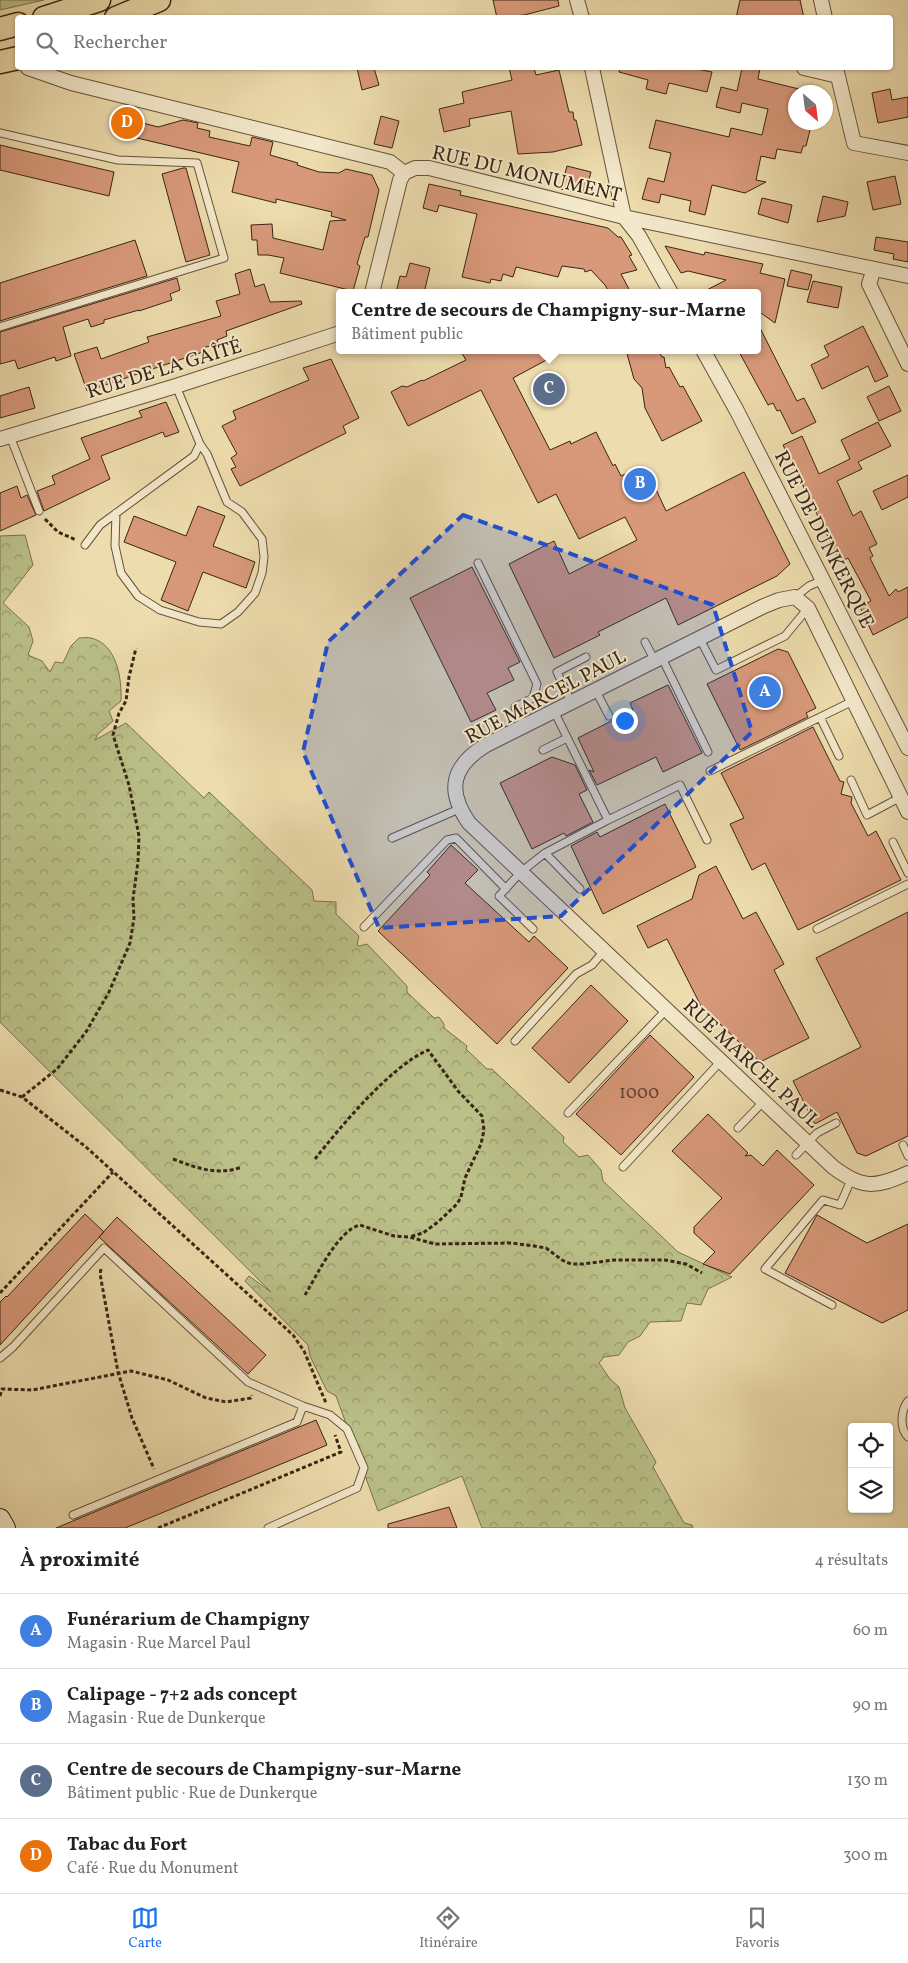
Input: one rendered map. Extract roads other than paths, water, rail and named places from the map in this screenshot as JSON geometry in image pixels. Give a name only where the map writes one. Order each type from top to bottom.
[{"type":"main road","points":[[53,15],[99,0]]},
{"type":"main road","points":[[123,15],[159,0]]},
{"type":"main road","points":[[0,29],[15,25]]},
{"type":"main road","points":[[0,1519],[5,1528]]},
{"type":"street","points":[[577,0],[585,15]]},
{"type":"street","points":[[821,0],[824,15]]},
{"type":"street","name":"RUE DU MONUMENT","points":[[33,70],[71,84],[390,162],[404,173],[415,168],[429,168],[624,217],[908,276]]},
{"type":"street","points":[[592,70],[624,217],[639,236],[669,289]]},
{"type":"street","points":[[820,70],[837,72],[854,143],[908,153]]},
{"type":"street","points":[[373,289],[400,180],[404,173]]},
{"type":"street","points":[[874,269],[869,284],[908,364]]},
{"type":"street","name":"RUE DE LA GAÎTÉ","points":[[5,438],[176,386],[336,334]]},
{"type":"street","name":"RUE DE DUNKERQUE","points":[[705,354],[737,411],[908,748]]},
{"type":"street","points":[[794,597],[808,608],[908,812]]},
{"type":"street","name":"RUE MARCEL PAUL","points":[[794,597],[764,606],[571,702],[470,755],[460,768],[456,782],[456,796],[459,809],[469,823],[833,1166],[852,1180],[873,1184],[884,1184],[908,1173]]},
{"type":"lane","points":[[0,133],[118,160],[197,163],[224,258],[0,327]]},
{"type":"lane","points":[[116,514],[115,546],[121,573],[138,596],[160,610],[199,622],[221,624],[238,612],[255,593],[262,573],[264,557],[262,539],[253,524],[242,512],[227,502],[176,386]]},
{"type":"lane","points":[[5,438],[40,511]]},
{"type":"lane","points":[[86,545],[100,525],[194,456],[200,444]]},
{"type":"lane","points":[[478,563],[538,684],[533,698],[515,707],[524,726]]},
{"type":"lane","points":[[794,597],[809,586],[823,580]]},
{"type":"lane","points":[[700,639],[716,670],[785,636],[808,608]]},
{"type":"lane","points":[[645,642],[658,660],[708,752]]},
{"type":"lane","points":[[571,702],[556,672],[586,657]]},
{"type":"lane","points":[[596,690],[609,716]]},
{"type":"lane","points":[[710,771],[853,701]]},
{"type":"lane","points":[[554,711],[608,820]]},
{"type":"lane","points":[[820,717],[839,756]]},
{"type":"lane","points":[[543,750],[567,738]]},
{"type":"lane","points":[[851,780],[867,815],[901,797]]},
{"type":"lane","points":[[533,929],[499,896],[521,872],[545,853],[608,820],[680,785],[707,840]]},
{"type":"lane","points":[[392,838],[459,809]]},
{"type":"lane","points":[[364,927],[447,840],[456,838],[506,889]]},
{"type":"lane","points":[[892,842],[908,873]]},
{"type":"lane","points":[[545,853],[580,889]]},
{"type":"lane","points":[[817,929],[908,884]]},
{"type":"lane","points":[[515,1041],[576,974],[592,965],[604,951]]},
{"type":"lane","points":[[568,1113],[667,1010]]},
{"type":"lane","points":[[623,1167],[721,1061]]},
{"type":"lane","points":[[738,1128],[764,1101]]},
{"type":"lane","points":[[796,1155],[817,1133],[836,1123]]},
{"type":"lane","points":[[903,1145],[908,1156]]},
{"type":"lane","points":[[832,1305],[765,1269],[823,1200],[840,1205],[852,1180]]},
{"type":"lane","points":[[0,1358],[13,1347],[104,1248],[248,1382],[303,1406],[330,1415],[347,1429],[364,1468],[357,1488],[268,1528]]},
{"type":"lane","points":[[908,1401],[902,1421],[905,1434],[908,1437]]},
{"type":"lane","points":[[73,1515],[297,1422],[303,1406]]},
{"type":"place","name":"Tabac du Fort","points":[[127,123]]},
{"type":"place","name":"Centre de secours de Champigny-sur-Marne","points":[[549,389]]},
{"type":"place","name":"Calipage - 7+2 ads concept","points":[[640,484]]},
{"type":"place","name":"Funérarium de Champigny","points":[[765,692]]}]
